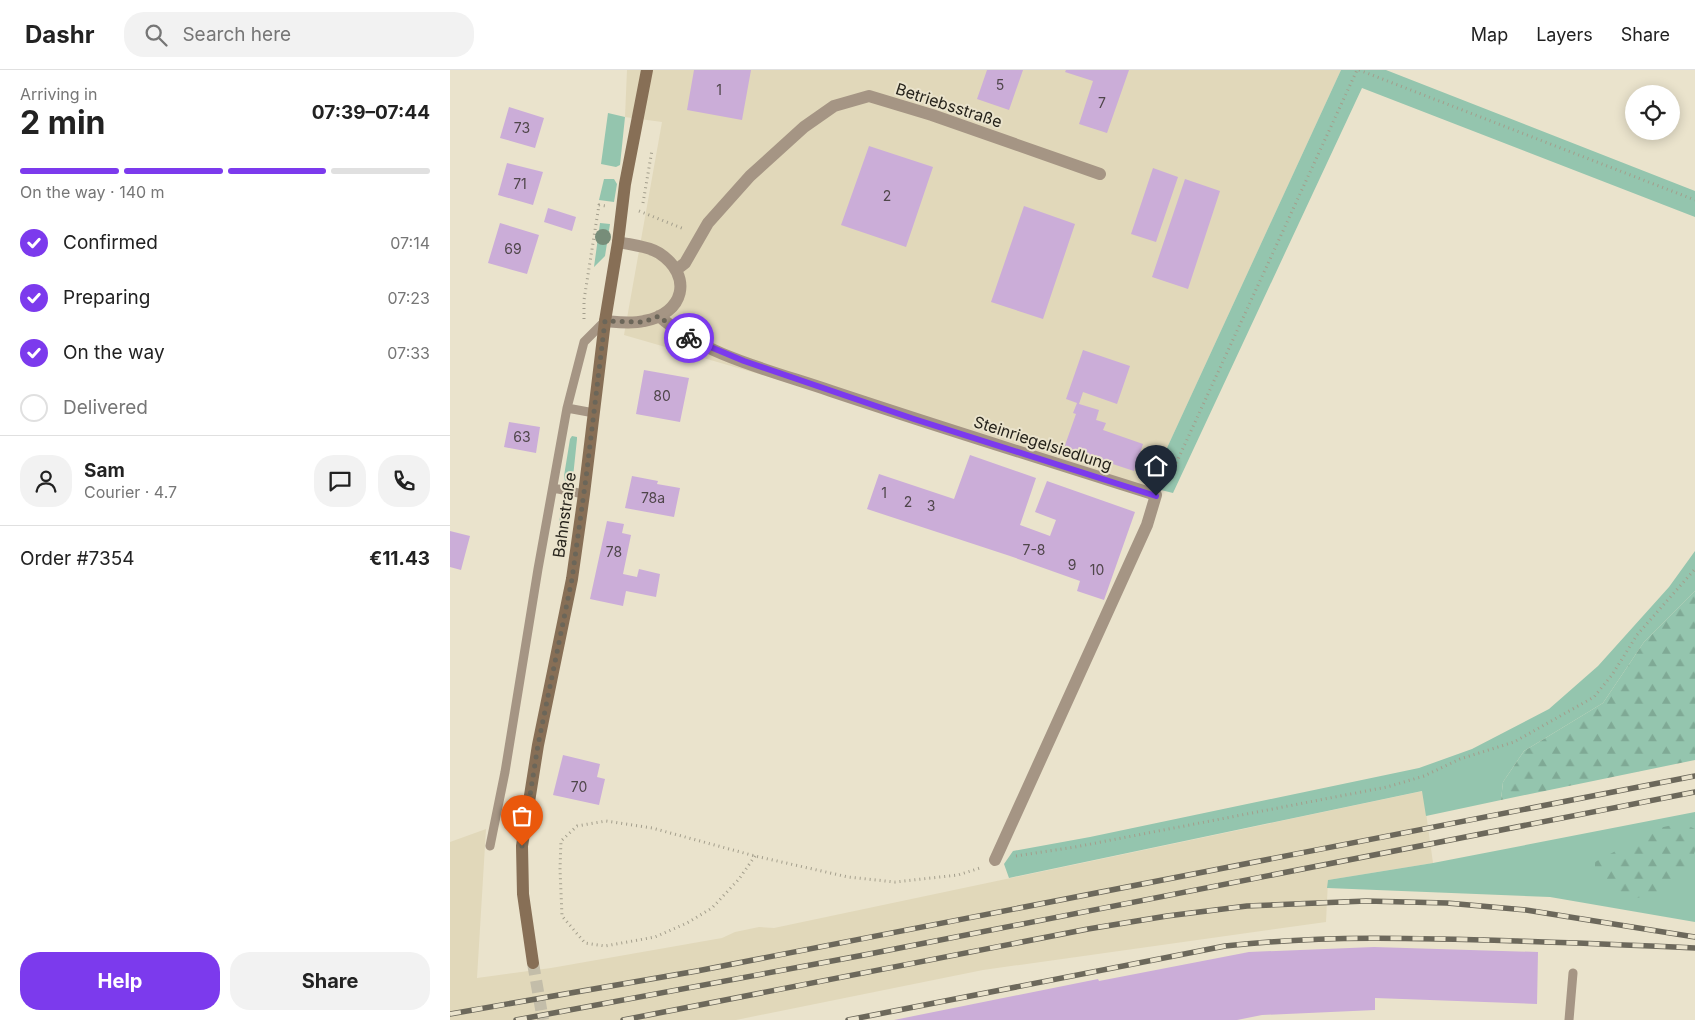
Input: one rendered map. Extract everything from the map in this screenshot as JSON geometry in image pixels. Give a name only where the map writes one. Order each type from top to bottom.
[{"type":"main road","name":"Bahnstraße","points":[[533,963],[523,894],[522,846],[538,745],[572,579],[605,321],[625,184],[647,70]]},
{"type":"street","name":"Betriebsstraße","points":[[676,270],[685,263],[708,223],[750,176],[804,127],[834,106],[869,96],[932,115],[1100,174]]},
{"type":"street","points":[[605,321],[644,322],[670,310],[680,297],[676,270],[668,259],[657,251],[618,242]]},
{"type":"street","name":"Steinriegelsiedlung","points":[[659,316],[674,329],[690,339],[744,361],[933,425],[1156,496]]},
{"type":"street","points":[[995,860],[1147,525],[1156,496]]},
{"type":"lane","points":[[490,846],[505,772],[567,408],[584,342],[605,321]]},
{"type":"lane","points":[[567,408],[594,413]]},
{"type":"lane","points":[[553,488],[584,494]]},
{"type":"lane","points":[[1569,1020],[1573,973]]},
{"type":"path","points":[[1156,496],[1174,470],[1358,70],[1695,200]]},
{"type":"path","points":[[584,342],[584,300],[599,206],[622,208]]},
{"type":"path","points":[[641,211],[700,237]]},
{"type":"path","points":[[755,856],[739,879],[712,908],[687,923],[655,937],[605,946],[585,943],[562,916],[561,841],[577,826],[606,822],[652,828],[755,856],[848,877],[895,882],[958,875],[985,866],[995,860],[1075,847],[1386,787],[1424,776],[1460,759],[1514,742],[1594,696],[1612,674],[1637,636],[1695,569]]},
{"type":"shaded area","points":[[627,70],[1341,70],[1149,487],[624,335],[662,122],[625,117]]},
{"type":"shaded area","points":[[1423,791],[1433,863],[1328,880],[1326,922],[983,970],[736,1020],[450,1020],[450,842],[486,829],[477,978],[551,968],[722,938],[735,932],[759,927],[774,928]]},
{"type":"green space","points":[[1341,70],[1386,70],[1695,191],[1695,217],[1362,88],[1173,493],[1149,487]]},
{"type":"green space","points":[[608,113],[625,117],[620,165],[616,167],[601,164]]},
{"type":"green space","points":[[604,179],[614,179],[617,184],[614,202],[599,200]]},
{"type":"green space","points":[[600,223],[610,224],[605,256],[594,267]]},
{"type":"green space","points":[[572,436],[577,437],[577,439],[573,477],[568,483],[565,481],[564,476]]},
{"type":"green space","points":[[566,501],[570,505],[563,558],[559,524],[563,503]]},
{"type":"green space","points":[[1695,551],[1695,591],[1644,642],[1603,703],[1524,751],[1503,782],[1501,800],[1426,816],[1422,791],[1009,878],[1004,864],[1013,851],[1090,837],[1419,768],[1472,749],[1549,709],[1598,666],[1669,587]]},
{"type":"green space","points":[[1695,591],[1695,760],[1501,800],[1503,782],[1524,751],[1603,703],[1644,642]]},
{"type":"green space","points":[[1695,812],[1695,922],[1550,897],[1327,888],[1328,880],[1433,863]]},
{"type":"green space","points":[[1682,823],[1695,829],[1695,851],[1689,867],[1668,892],[1637,898],[1602,885],[1595,874],[1595,862],[1659,828]]},
{"type":"building","points":[[694,70],[751,70],[742,120],[687,110]]},
{"type":"building","points":[[987,70],[1023,70],[1009,110],[977,99]]},
{"type":"building","points":[[1066,70],[1129,70],[1107,133],[1079,124],[1093,81],[1065,72]]},
{"type":"building","points":[[509,107],[544,118],[535,148],[500,138]]},
{"type":"building","points":[[869,146],[933,167],[906,247],[841,225]]},
{"type":"building","points":[[507,163],[543,172],[533,205],[498,195]]},
{"type":"building","points":[[1153,168],[1178,177],[1156,242],[1131,234]]},
{"type":"building","points":[[1185,179],[1220,191],[1188,289],[1152,277]]},
{"type":"building","points":[[1024,206],[1075,224],[1043,319],[991,302]]},
{"type":"building","points":[[548,208],[576,217],[572,231],[544,222]]},
{"type":"building","points":[[500,223],[539,235],[527,274],[488,263]]},
{"type":"building","points":[[1083,350],[1130,366],[1117,404],[1083,392],[1079,404],[1099,410],[1096,420],[1106,423],[1103,430],[1143,444],[1134,471],[1064,448],[1076,414],[1073,413],[1077,403],[1066,399]]},
{"type":"building","points":[[644,370],[689,378],[680,422],[636,414]]},
{"type":"building","points":[[509,422],[540,427],[536,453],[504,447]]},
{"type":"building","points":[[970,455],[1036,478],[1020,525],[1050,536],[1056,520],[1035,512],[1047,481],[1135,512],[1104,600],[1077,591],[1080,581],[867,509],[879,474],[954,499]]},
{"type":"building","points":[[632,476],[658,481],[657,484],[680,488],[674,517],[625,508]]},
{"type":"building","points":[[607,521],[624,524],[622,533],[631,535],[623,574],[637,577],[639,569],[660,574],[656,597],[626,591],[623,606],[590,599]]},
{"type":"building","points":[[450,531],[470,536],[461,570],[450,567]]},
{"type":"building","points":[[563,755],[600,764],[597,777],[605,779],[599,805],[553,795]]},
{"type":"building","points":[[1374,947],[1538,952],[1537,1004],[1375,998],[1375,1010],[1262,1015],[1237,1020],[894,1020],[1098,979],[1099,981],[1249,952]]},
{"type":"tunnel","points":[[533,963],[543,1020]]},
{"type":"railway","points":[[450,1014],[697,971],[1695,776]]},
{"type":"railway","points":[[516,1020],[864,955],[1695,792]]},
{"type":"railway","points":[[623,1020],[1088,929],[1167,916],[1247,906],[1366,901],[1447,903],[1526,910],[1695,937]]},
{"type":"railway","points":[[848,1020],[1225,946],[1298,940],[1407,938],[1695,948]]},
{"type":"way so far","points":[[522,846],[530,785],[572,579],[605,321],[644,322],[659,316],[674,329],[689,338]]},
{"type":"route","points":[[689,338],[744,361],[914,419],[1156,496]]}]
